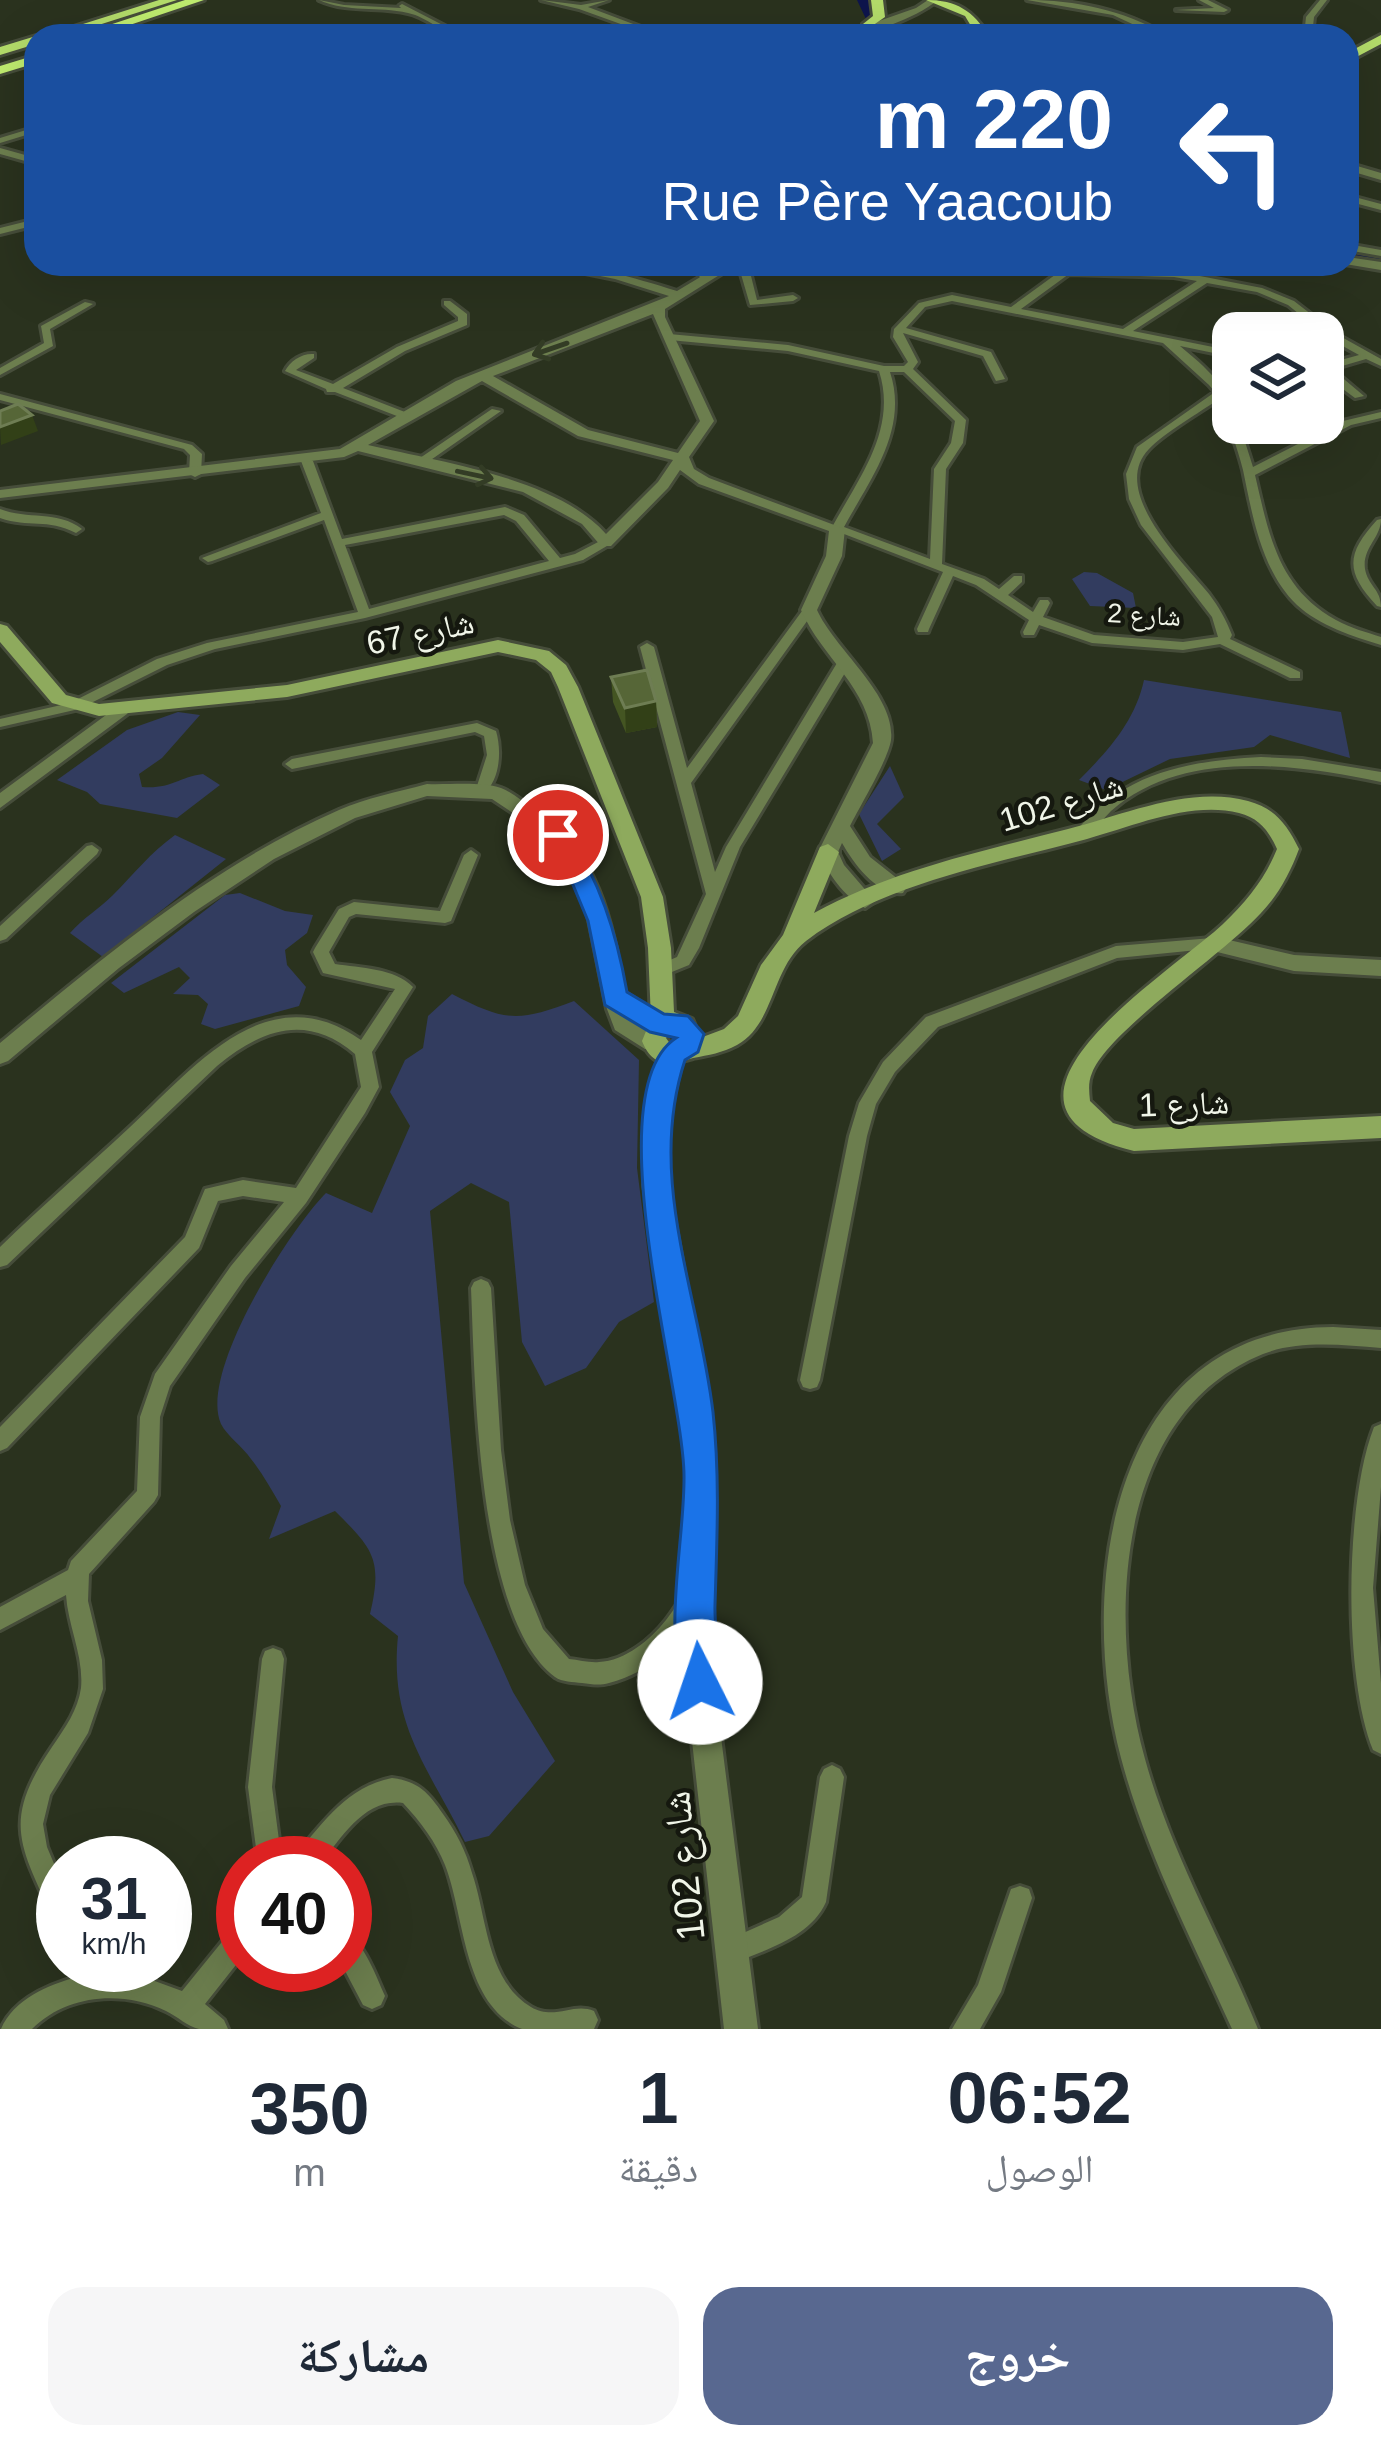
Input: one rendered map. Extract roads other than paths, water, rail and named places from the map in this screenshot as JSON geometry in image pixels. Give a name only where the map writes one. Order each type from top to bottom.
[{"type":"highway","points":[[91,24],[171,0]]},
{"type":"highway","points":[[934,0],[969,14],[975,24]]},
{"type":"highway","points":[[952,0],[982,14],[987,24]]},
{"type":"highway","points":[[966,0],[982,7]]},
{"type":"highway","points":[[156,24],[204,2]]},
{"type":"highway","points":[[125,24],[204,2]]},
{"type":"main road","points":[[0,630],[51,692],[74,706]]},
{"type":"main road","name":"شارع 67","points":[[74,706],[121,710],[287,691],[479,647],[515,646],[542,655],[559,669],[568,687],[652,897],[662,972],[672,992],[670,1035]]},
{"type":"main road","name":"شارع 102","points":[[793,938],[896,888],[1204,803],[1242,807],[1275,824],[1288,849],[1270,885],[1212,944]]},
{"type":"main road","points":[[670,1035],[727,1040],[756,1013],[758,997],[793,938],[828,853]]},
{"type":"main road","name":"شارع 1","points":[[1212,944],[1111,1031],[1085,1062],[1074,1087],[1076,1106],[1090,1123],[1145,1141],[1381,1127]]},
{"type":"street","points":[[322,0],[344,7],[410,11]]},
{"type":"street","points":[[391,0],[436,24]]},
{"type":"street","points":[[544,0],[627,24]]},
{"type":"street","points":[[580,7],[606,0]]},
{"type":"street","points":[[876,24],[934,0]]},
{"type":"street","points":[[1030,0],[1115,13],[1138,24]]},
{"type":"street","points":[[1180,5],[1224,10],[1202,0]]},
{"type":"street","points":[[617,276],[675,294]]},
{"type":"street","points":[[0,494],[307,461],[361,447],[406,416],[482,375],[659,307],[696,276]]},
{"type":"street","points":[[746,276],[753,303],[793,298]]},
{"type":"street","points":[[1013,310],[1060,276]]},
{"type":"street","points":[[1173,276],[1207,279],[1281,298],[1381,363]]},
{"type":"street","points":[[1125,332],[1207,279]]},
{"type":"street","points":[[907,369],[913,362],[898,338],[898,329],[922,305],[941,299],[1212,349]]},
{"type":"street","points":[[331,390],[401,349],[461,324],[464,317],[447,303]]},
{"type":"street","points":[[0,372],[49,344],[45,328],[88,304]]},
{"type":"street","points":[[0,723],[74,706],[162,662],[212,646],[365,614],[556,563],[606,543],[644,508],[683,458],[707,416],[659,307]]},
{"type":"street","points":[[898,329],[987,354],[1000,379]]},
{"type":"street","points":[[1159,337],[1212,382]]},
{"type":"street","points":[[669,338],[788,348],[884,369],[907,369],[962,420],[957,443],[940,470],[943,568],[922,629]]},
{"type":"street","points":[[310,356],[293,364],[290,371],[406,416]]},
{"type":"street","points":[[1359,396],[1328,373],[1327,367],[1366,356]]},
{"type":"street","points":[[683,783],[809,610],[834,556],[837,529],[893,419],[893,396],[884,369]]},
{"type":"street","points":[[482,375],[583,434],[683,458]]},
{"type":"street","points":[[1344,392],[1381,406]]},
{"type":"street","points":[[0,397],[188,447],[196,454],[195,474]]},
{"type":"street","name":"شارع 2","points":[[837,529],[943,568],[1000,595],[1032,626],[1117,643],[1183,646],[1222,640],[1224,626],[1164,554],[1132,480],[1134,460],[1141,449],[1212,399]]},
{"type":"street","points":[[422,462],[496,411]]},
{"type":"street","points":[[1247,475],[1347,422],[1381,415]]},
{"type":"street","points":[[376,437],[389,452]]},
{"type":"street","points":[[1237,444],[1262,541],[1287,584],[1313,610],[1381,641]]},
{"type":"street","points":[[361,447],[528,489],[560,503],[606,543]]},
{"type":"street","points":[[683,458],[688,471],[704,481],[837,529]]},
{"type":"street","points":[[307,461],[365,614]]},
{"type":"street","points":[[338,543],[505,511],[520,518],[556,563]]},
{"type":"street","points":[[0,513],[12,520],[66,521],[76,529]]},
{"type":"street","points":[[208,558],[327,515]]},
{"type":"street","points":[[1381,523],[1361,543],[1355,558],[1360,580],[1381,603]]},
{"type":"street","points":[[1000,595],[1018,579]]},
{"type":"street","points":[[1032,626],[1044,603]]},
{"type":"street","points":[[809,610],[874,703],[883,732],[883,743],[828,853],[865,902]]},
{"type":"street","points":[[1222,640],[1295,674]]},
{"type":"street","points":[[646,647],[713,894]]},
{"type":"street","points":[[662,972],[686,956],[755,808],[844,662]]},
{"type":"street","points":[[0,802],[121,710]]},
{"type":"street","points":[[292,764],[477,727],[490,734],[493,742],[483,789]]},
{"type":"street","points":[[1080,835],[1104,805],[1144,784],[1200,766],[1281,762],[1381,777]]},
{"type":"street","points":[[0,1055],[201,897],[307,831],[414,790],[483,789],[525,805],[558,835],[601,921],[626,1030],[670,1035]]},
{"type":"street","points":[[841,827],[862,862],[896,888]]},
{"type":"street","points":[[0,935],[92,850]]},
{"type":"street","points":[[363,1052],[405,987],[396,980],[329,969],[321,952],[344,913],[365,905],[445,917],[471,855]]},
{"type":"street","points":[[810,1380],[868,1103],[889,1067],[917,1035],[959,1008],[1115,952],[1212,944],[1294,963],[1381,968]]},
{"type":"street","points":[[0,1259],[196,1074],[248,1035],[307,1023],[338,1031],[363,1052],[370,1087],[300,1197],[238,1272],[162,1382],[150,1417],[147,1495],[87,1557],[77,1577],[80,1632],[93,1679],[91,1697],[70,1746],[41,1786],[31,1823],[36,1844]]},
{"type":"street","name":"شارع 102","points":[[670,1035],[654,1154],[665,1256],[696,1407],[701,1475],[695,1642],[741,2029]]},
{"type":"street","points":[[0,1441],[192,1242],[211,1195],[243,1188],[300,1197]]},
{"type":"street","points":[[481,1288],[495,1482],[507,1564],[521,1614],[538,1648],[563,1673],[587,1678],[616,1670],[660,1646],[696,1596]]},
{"type":"street","points":[[1244,2029],[1161,1837],[1123,1716],[1114,1579],[1126,1510],[1149,1448],[1199,1380],[1256,1348],[1287,1339],[1381,1339]]},
{"type":"street","points":[[1381,1434],[1362,1554],[1362,1590],[1381,1742]]},
{"type":"street","points":[[0,1619],[77,1577]]},
{"type":"street","points":[[266,1836],[260,1787],[273,1659]]},
{"type":"street","points":[[732,1951],[790,1925],[814,1902],[832,1778]]},
{"type":"street","points":[[330,1836],[368,1795],[386,1787],[409,1792],[454,1855],[473,1938],[497,1990],[519,2011],[550,2026],[585,2020]]},
{"type":"street","points":[[965,2029],[988,1992],[1020,1898]]},
{"type":"street","points":[[186,2007],[216,1970]]},
{"type":"street","points":[[14,2029],[62,1992]]},
{"type":"street","points":[[142,1992],[186,2007],[215,2029]]},
{"type":"street","points":[[370,1992],[372,1996]]},
{"type":"waterway","points":[[864,0],[875,24]]},
{"type":"waterway","points":[[1359,257],[1381,260]]}]
